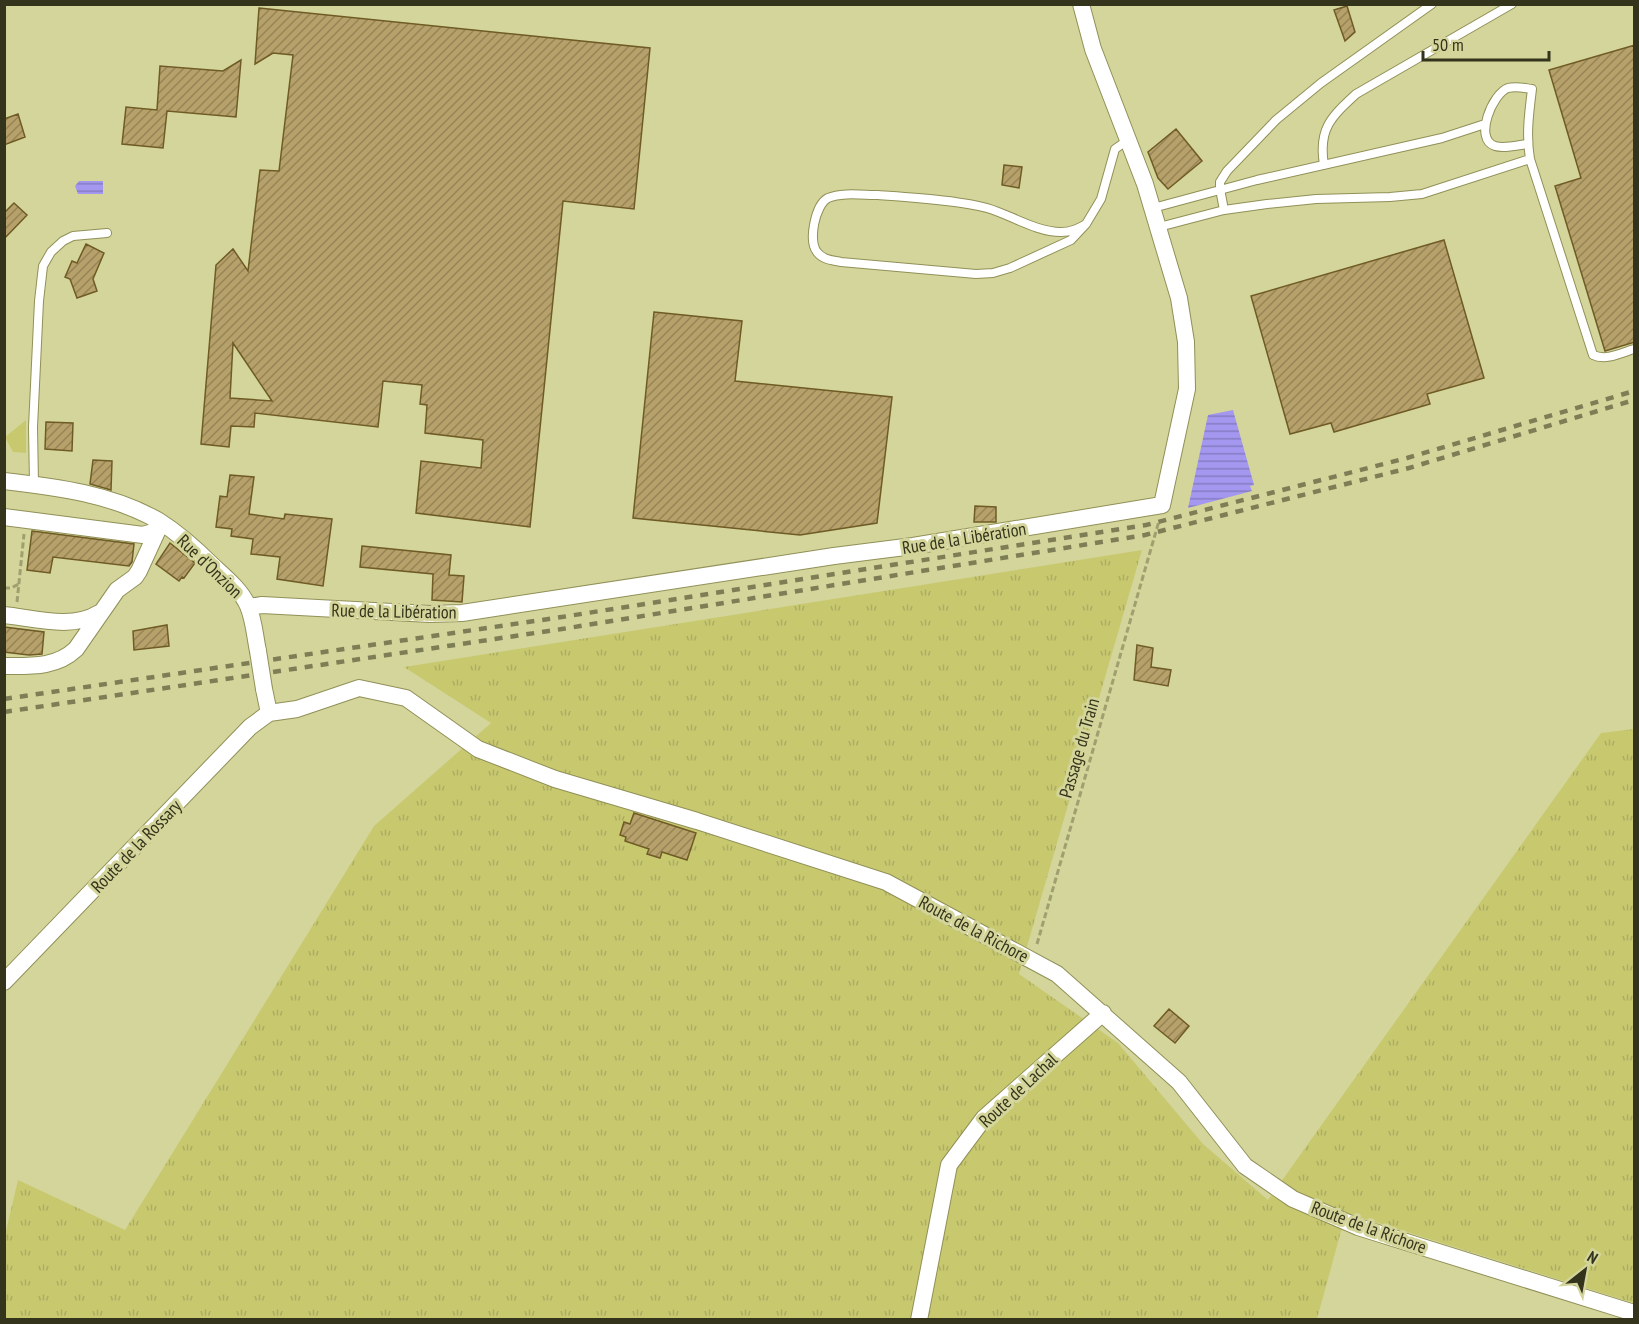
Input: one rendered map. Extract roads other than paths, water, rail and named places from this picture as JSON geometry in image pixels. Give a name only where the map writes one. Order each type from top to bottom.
[{"type":"street","name":"Rue de la Libération","points":[[249,607],[262,605],[462,613],[913,546],[1137,511],[1162,505],[1187,388],[1188,366],[1179,298],[1153,208],[1093,49],[1081,4]]},
{"type":"street","name":"Rue d'Onzion","points":[[4,481],[87,494],[121,504],[194,548],[238,591],[249,607],[269,713]]},
{"type":"street","name":"Rue d'Onzion","points":[[4,517],[143,535],[159,527]]},
{"type":"street","name":"Rue d'Onzion","points":[[4,666],[40,666],[68,657],[117,590],[135,577],[159,527]]},
{"type":"street","points":[[10,615],[70,622],[90,618],[100,613]]},
{"type":"street","name":"Route de la Richore","points":[[269,713],[297,709],[359,688],[406,698],[478,749],[555,779],[697,821],[886,882],[1057,974],[1179,1082],[1245,1166],[1293,1199],[1358,1227],[1635,1313]]},
{"type":"street","name":"Route de la Rossary","points":[[4,982],[250,728],[269,713]]},
{"type":"street","name":"Route de Lachal","points":[[920,1320],[949,1165],[984,1118],[1103,1013]]},
{"type":"lane","points":[[1224,210],[1220,182],[1227,171],[1276,120],[1321,83],[1432,4]]},
{"type":"lane","points":[[1324,165],[1321,148],[1324,132],[1334,114],[1356,94],[1512,4]]},
{"type":"lane","points":[[1527,144],[1495,146],[1485,135],[1485,124],[1497,96],[1506,88],[1532,89],[1527,144],[1530,159],[1593,355],[1606,358],[1635,349]]},
{"type":"lane","points":[[1153,208],[1220,189],[1442,138],[1485,124]]},
{"type":"lane","points":[[1086,224],[1074,231],[1058,232],[986,208],[958,203],[880,195],[848,195],[828,198],[819,206],[813,241],[815,250],[825,259],[841,262],[976,274],[993,273],[1055,250],[1071,240],[1086,224],[1101,199],[1115,149],[1128,140]]},
{"type":"lane","points":[[1159,227],[1224,210],[1316,199],[1422,194],[1530,159]]},
{"type":"lane","points":[[34,484],[33,427],[39,301],[44,266],[51,252],[63,241],[73,236],[107,233]]},
{"type":"railway","points":[[4,699],[562,617],[1146,525],[1407,458],[1634,391]]},
{"type":"railway","points":[[4,712],[562,629],[1145,535],[1409,468],[1634,400]]}]
